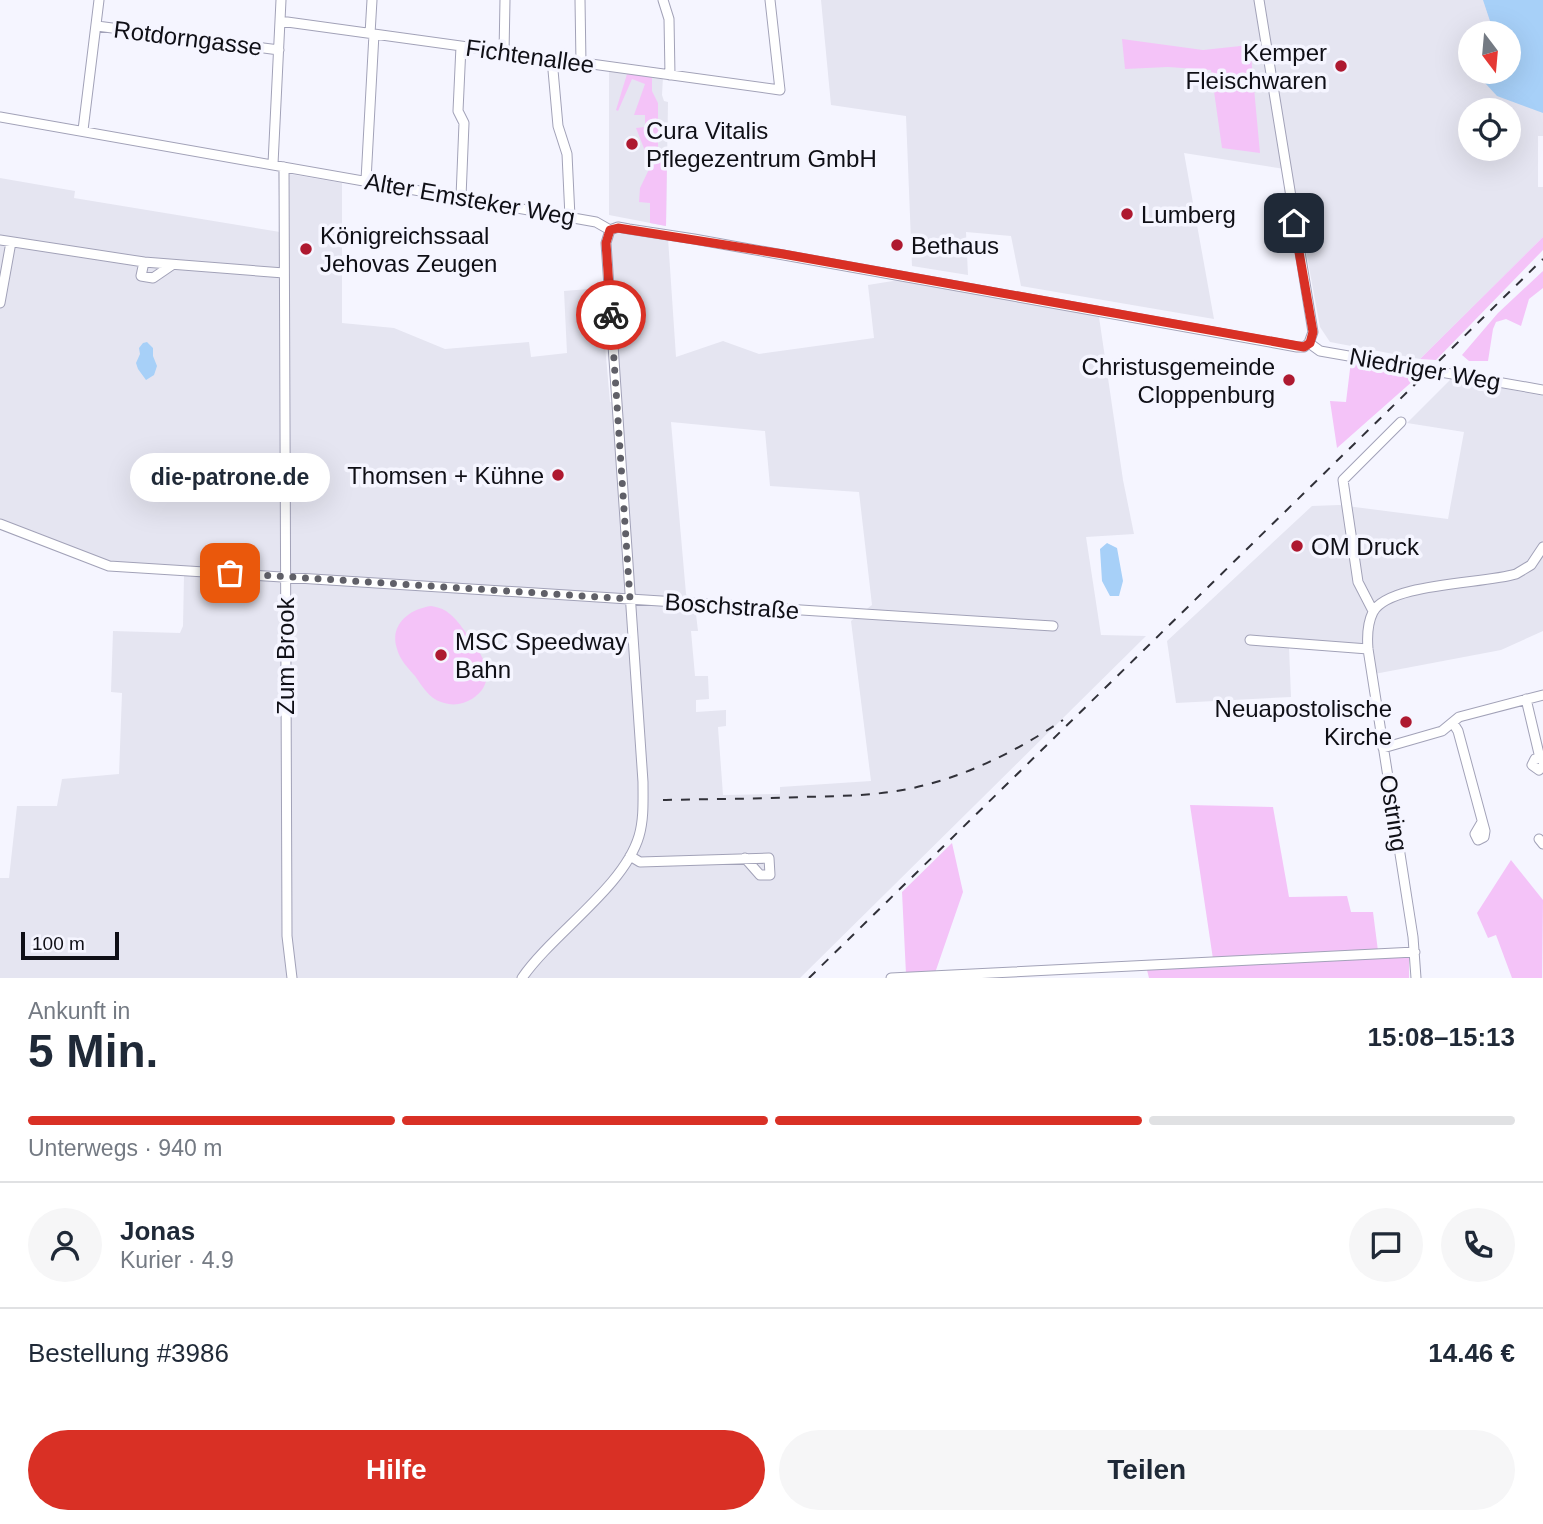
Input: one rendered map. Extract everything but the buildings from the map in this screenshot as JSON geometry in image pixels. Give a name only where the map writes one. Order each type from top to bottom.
[{"type":"street","points":[[83,130],[99,0]]},
{"type":"street","points":[[273,164],[281,0]]},
{"type":"street","points":[[366,180],[372,0]]},
{"type":"street","points":[[504,53],[505,0]]},
{"type":"street","points":[[580,0],[581,63]]},
{"type":"street","points":[[663,0],[669,19],[670,75]]},
{"type":"street","name":"Fichtenallee","points":[[280,21],[780,90],[770,0]]},
{"type":"street","points":[[1259,0],[1313,332],[1310,343]]},
{"type":"street","name":"Rotdorngasse","points":[[97,26],[279,50]]},
{"type":"street","points":[[461,46],[458,111],[464,123],[461,197]]},
{"type":"street","points":[[552,59],[558,126],[566,154],[570,217]]},
{"type":"street","name":"Alter Emsteker Weg","points":[[0,117],[570,217],[596,222],[610,230],[629,229],[694,239],[1297,347],[1310,343]]},
{"type":"street","name":"Zum Brook","points":[[285,167],[287,936],[292,978]]},
{"type":"street","points":[[522,978],[551,943],[610,883],[630,856],[639,837],[643,811],[606,243],[610,230]]},
{"type":"street","points":[[0,240],[144,262],[284,273]]},
{"type":"street","points":[[0,303],[11,242]]},
{"type":"street","points":[[144,262],[141,276],[153,278],[172,265]]},
{"type":"street","name":"Niedriger Weg","points":[[1310,343],[1320,351],[1543,390]]},
{"type":"street","points":[[1401,422],[1343,480],[1358,582],[1374,611],[1395,595],[1516,573],[1531,565],[1543,547]]},
{"type":"street","name":"Boschstraße","points":[[0,524],[109,566],[1053,626]]},
{"type":"street","name":"Ostring","points":[[1374,611],[1367,636],[1368,649],[1415,952],[1416,978]]},
{"type":"street","points":[[1250,640],[1368,649]]},
{"type":"street","points":[[1383,748],[1442,731],[1459,717],[1543,695]]},
{"type":"street","points":[[1526,699],[1542,762]]},
{"type":"street","points":[[1453,723],[1458,731],[1482,822]]},
{"type":"street","points":[[630,856],[640,862],[745,859]]},
{"type":"street","points":[[891,978],[1415,952]]},
{"type":"shaded area","points":[[821,0],[1543,0],[1543,136],[1538,136],[1538,187],[1543,187],[1543,237],[1420,359],[1330,342],[1320,327],[1291,170],[1184,153],[1214,319],[1021,286],[1011,236],[966,232],[968,275],[912,266],[906,116],[831,105]]},
{"type":"shaded area","points":[[1122,39],[1203,50],[1250,45],[1260,153],[1222,148],[1211,70],[1168,67],[1125,69]]},
{"type":"shaded area","points":[[609,69],[663,77],[662,95],[664,101],[668,102],[666,226],[609,215]]},
{"type":"shaded area","points":[[627,74],[652,77],[652,91],[658,103],[658,157],[667,157],[666,226],[650,223],[650,203],[639,202],[640,188],[654,159],[647,156],[636,128],[645,127],[645,115],[634,115],[645,84],[632,79],[618,111],[616,110]]},
{"type":"shaded area","points":[[278,172],[342,183],[342,323],[394,328],[445,349],[529,342],[531,357],[567,353],[564,291],[600,288],[610,402],[620,403],[610,242],[614,234],[622,230],[668,238],[676,357],[723,341],[759,354],[874,338],[868,285],[905,279],[1099,317],[1123,480],[1134,534],[1086,537],[1101,635],[1146,636],[800,978],[0,978],[0,878],[9,878],[17,806],[57,806],[62,779],[119,774],[122,693],[111,692],[113,631],[180,633],[183,626],[184,575],[103,568],[0,520],[0,178],[75,191],[74,198],[280,232]],"holes":[[[671,422],[765,431],[770,486],[859,492],[872,605],[851,621],[871,781],[780,787],[780,794],[723,795],[718,727],[726,726],[726,710],[696,712],[696,700],[709,699],[708,676],[695,676],[691,631],[698,631],[695,606],[686,594]]]},
{"type":"shaded area","points":[[1543,237],[1543,250],[1436,360],[1420,359]]},
{"type":"shaded area","points":[[1543,271],[1543,288],[1529,299],[1521,326],[1506,319],[1496,322],[1488,361],[1469,361],[1462,355],[1498,313]]},
{"type":"shaded area","points":[[1351,361],[1423,372],[1337,448],[1330,401],[1346,402]]},
{"type":"shaded area","points":[[1452,378],[1543,396],[1543,631],[1501,650],[1369,675],[1365,654],[1289,647],[1291,697],[1176,703],[1167,641],[1312,506],[1339,505],[1448,519],[1464,432],[1407,423]]},
{"type":"shaded area","name":"MSC Speedway Bahn","points":[[431,606],[444,610],[455,619],[483,658],[487,676],[485,684],[480,692],[464,703],[449,704],[433,698],[398,653],[395,640],[398,626],[408,615]]},
{"type":"shaded area","points":[[1190,805],[1273,807],[1289,897],[1347,896],[1351,912],[1373,912],[1378,951],[1213,959]]},
{"type":"shaded area","points":[[952,843],[963,892],[935,973],[906,974],[902,892]]},
{"type":"shaded area","points":[[1511,860],[1543,900],[1542,978],[1512,978],[1496,935],[1488,938],[1477,913]]},
{"type":"shaded area","points":[[1409,956],[1409,978],[1149,978],[1147,970]]},
{"type":"water","points":[[1483,0],[1543,0],[1543,113],[1521,105],[1521,98],[1497,96],[1486,84],[1521,84],[1521,21],[1490,21]]},
{"type":"water","points":[[147,342],[153,348],[157,366],[154,375],[146,380],[136,363],[140,354],[139,348]]},
{"type":"water","points":[[1107,543],[1117,548],[1123,581],[1119,596],[1110,596],[1102,581],[1100,549]]},
{"type":"railway","points":[[809,978],[1543,259]]},
{"type":"railway","points":[[663,800],[844,796],[913,788],[953,777],[991,761],[1063,720]]},
{"type":"way so far","points":[[230,573],[630,599],[611,315]]},
{"type":"place","name":"Kemper Fleischwaren","points":[[1341,66]]},
{"type":"place","name":"Cura Vitalis Pflegezentrum GmbH","points":[[632,144]]},
{"type":"place","name":"Lumberg","points":[[1127,214]]},
{"type":"place","name":"Bethaus","points":[[897,245]]},
{"type":"place","name":"Königreichssaal Jehovas Zeugen","points":[[306,249]]},
{"type":"place","name":"Christusgemeinde Cloppenburg","points":[[1289,380]]},
{"type":"place","name":"Thomsen + Kühne","points":[[558,475]]},
{"type":"place","name":"OM Druck","points":[[1297,546]]},
{"type":"place","name":"die-patrone.de","points":[[230,573]]},
{"type":"place","name":"MSC Speedway Bahn","points":[[441,655]]},
{"type":"place","name":"Neuapostolische Kirche","points":[[1406,722]]},
{"type":"route","points":[[611,315],[606,243],[610,230],[618,228],[783,254],[1304,347],[1310,343],[1313,332],[1294,223]]}]
